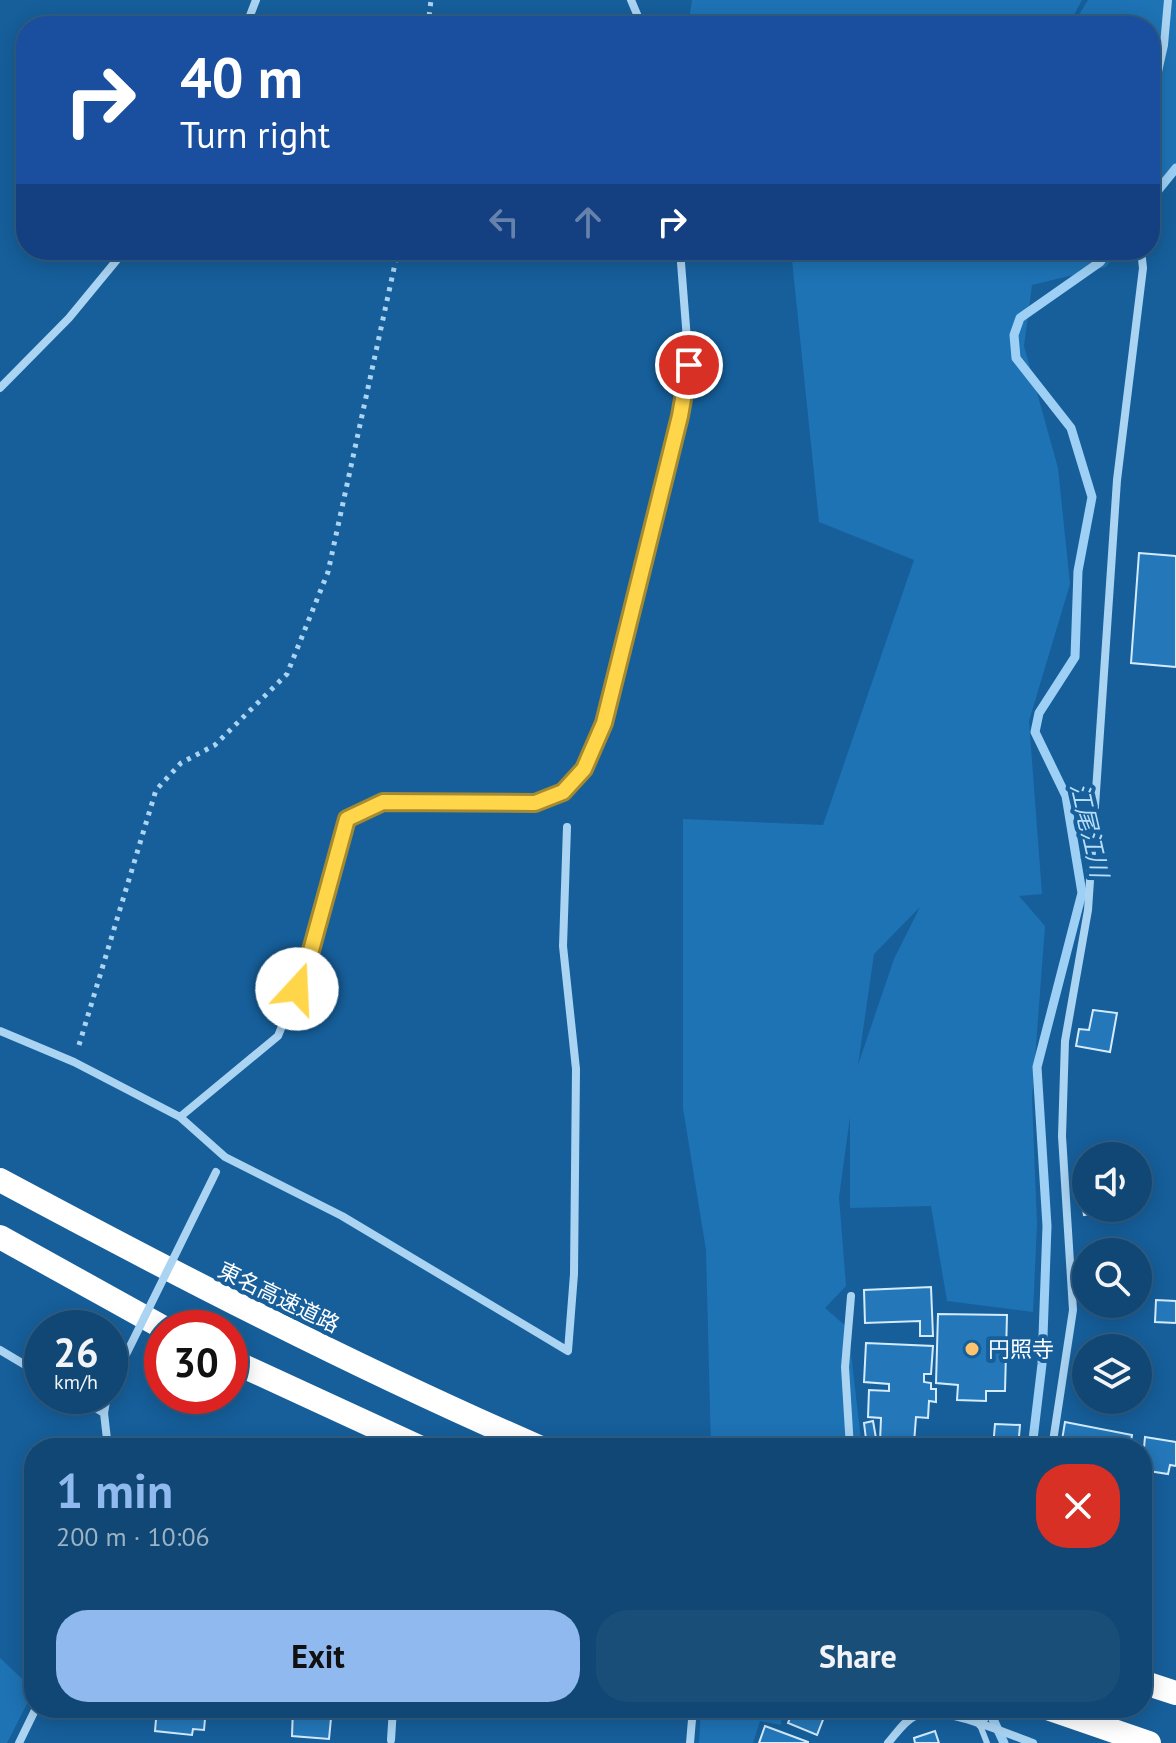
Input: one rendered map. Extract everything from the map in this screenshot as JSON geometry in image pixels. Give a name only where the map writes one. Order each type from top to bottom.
[{"type":"highway","name":"東名高速道路","points":[[0,1180],[223,1299],[414,1393],[518,1438]]},
{"type":"highway","points":[[0,1237],[144,1317]]},
{"type":"highway","points":[[248,1368],[399,1438]]},
{"type":"highway","points":[[1152,1685],[1176,1693]]},
{"type":"highway","points":[[1076,1718],[1149,1743]]},
{"type":"street","points":[[1160,63],[1168,0]]},
{"type":"street","points":[[0,388],[69,318],[117,260]]},
{"type":"street","points":[[180,1117],[278,1036],[307,965],[347,819],[383,802],[535,803],[563,792],[584,769],[604,723],[680,416],[689,365],[681,260]]},
{"type":"street","points":[[1054,1438],[1073,1310],[1062,1136],[1065,1041],[1088,910],[1117,480],[1142,260]]},
{"type":"street","points":[[0,1031],[74,1062],[180,1117],[225,1157],[342,1216],[568,1351],[574,1274],[576,1069],[563,946],[567,827]]},
{"type":"street","points":[[128,1350],[225,1157]]},
{"type":"street","points":[[849,1438],[845,1367],[851,1296]]},
{"type":"street","points":[[0,1350],[24,1364]]},
{"type":"street","points":[[104,1414],[107,1438]]},
{"type":"street","points":[[19,1743],[31,1718]]},
{"type":"street","points":[[391,1740],[392,1718]]},
{"type":"street","points":[[690,1743],[692,1718]]},
{"type":"street","points":[[888,1743],[910,1718]]},
{"type":"street","points":[[958,1718],[1033,1743]]},
{"type":"street","points":[[984,1726],[987,1718]]},
{"type":"lane","points":[[984,1726],[987,1743]]},
{"type":"path","points":[[74,1062],[156,790],[181,763],[215,745],[287,674],[328,572],[396,260]]},
{"type":"shaded area","points":[[692,0],[1082,0],[1073,16],[690,16]]},
{"type":"shaded area","points":[[1088,0],[1176,0],[1176,175],[1160,196],[1160,16],[1078,16]]},
{"type":"shaded area","points":[[792,260],[1111,260],[1106,267],[1032,285],[1024,346],[1058,468],[1070,584],[1029,721],[1042,894],[1019,896],[1045,926],[1032,1099],[1037,1224],[1033,1312],[947,1301],[931,1206],[850,1208],[850,1117],[839,1197],[846,1286],[825,1308],[848,1328],[861,1438],[711,1438],[706,1250],[683,1108],[683,819],[823,825],[914,560],[819,522]],"holes":[[[920,907],[894,959],[858,1065],[874,954]]]},
{"type":"shaded area","points":[[0,1658],[24,1681],[24,1710],[7,1743],[0,1743]]},
{"type":"shaded area","points":[[700,1718],[781,1718],[781,1725],[760,1721],[753,1743],[699,1743]]},
{"type":"building","points":[[1139,553],[1176,556],[1176,667],[1131,663]]},
{"type":"building","points":[[1093,1010],[1117,1013],[1110,1052],[1076,1046],[1079,1029],[1089,1030]]},
{"type":"building","points":[[931,1287],[933,1336],[920,1336],[920,1321],[865,1323],[864,1290]]},
{"type":"building","points":[[1156,1300],[1176,1301],[1176,1323],[1155,1322]]},
{"type":"building","name":"円照寺","points":[[938,1314],[1007,1315],[1005,1391],[986,1391],[986,1401],[957,1400],[958,1385],[936,1383]]},
{"type":"building","points":[[866,1343],[933,1346],[931,1374],[924,1374],[924,1382],[931,1383],[931,1389],[936,1389],[936,1402],[929,1401],[928,1418],[916,1417],[914,1438],[880,1438],[881,1418],[868,1417],[869,1390],[889,1391],[889,1384],[864,1382]]},
{"type":"building","points":[[873,1421],[876,1438],[866,1438],[864,1423]]},
{"type":"building","points":[[1065,1422],[1132,1435],[1132,1438],[1062,1438]]},
{"type":"building","points":[[995,1424],[1020,1425],[1019,1438],[994,1438]]},
{"type":"building","points":[[1152,1438],[1176,1442],[1176,1466],[1170,1465],[1168,1474],[1152,1472]]},
{"type":"building","points":[[156,1718],[205,1718],[204,1730],[193,1729],[192,1735],[155,1731]]},
{"type":"building","points":[[293,1718],[331,1718],[329,1739],[292,1736]]},
{"type":"building","points":[[790,1718],[824,1718],[817,1735],[788,1723]]},
{"type":"building","points":[[765,1726],[808,1742],[808,1743],[759,1743]]},
{"type":"building","points":[[935,1731],[939,1743],[915,1743],[914,1738]]},
{"type":"waterway","name":"江尾江川","points":[[1160,188],[1176,168]]},
{"type":"waterway","name":"江尾江川","points":[[1033,1438],[1042,1364],[1047,1226],[1037,1067],[1082,893],[1066,796],[1035,732],[1039,713],[1075,657],[1078,571],[1092,497],[1071,428],[1016,358],[1014,335],[1020,318],[1102,260]]},
{"type":"waterway","name":"江尾江川","points":[[993,1718],[1004,1743]]},
{"type":"place","name":"円照寺","points":[[972,1349]]},
{"type":"route","points":[[297,989],[307,965],[347,819],[383,802],[535,803],[563,792],[584,769],[604,723],[680,416],[689,365]]}]
